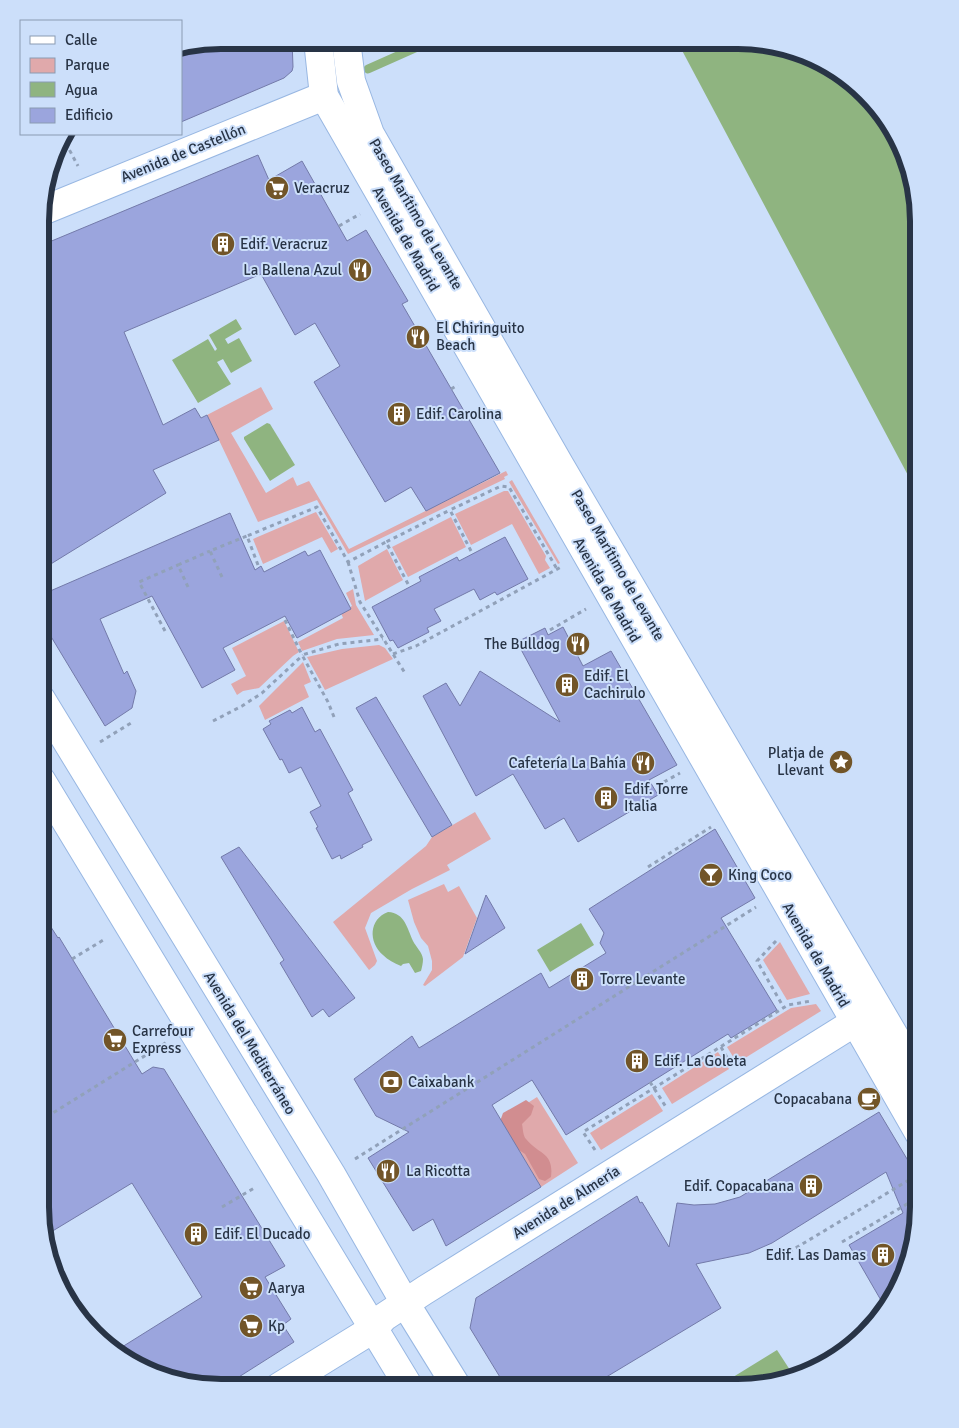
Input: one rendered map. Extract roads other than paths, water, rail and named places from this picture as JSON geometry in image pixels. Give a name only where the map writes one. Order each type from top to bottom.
[{"type":"street","name":"Avenida de Madrid","points":[[319,49],[324,96],[910,1117]]},
{"type":"street","name":"Paseo Marítimo de Levante","points":[[347,49],[351,81],[370,134],[564,473],[910,1063]]},
{"type":"street","name":"Avenida de Castellón","points":[[50,208],[324,96]]},
{"type":"street","name":"Avenida del Mediterráneo","points":[[49,712],[331,1174],[452,1379]]},
{"type":"street","points":[[49,793],[404,1379]]},
{"type":"street","name":"Avenida de Almería","points":[[292,1379],[373,1329],[384,1317],[406,1303],[855,1022]]},
{"type":"water","points":[[681,49],[760,50],[804,62],[843,84],[875,116],[887,135],[897,155],[904,176],[910,210],[910,479]]},
{"type":"water","points":[[236,319],[242,329],[225,339],[228,344],[239,338],[252,361],[231,373],[223,359],[217,362],[231,384],[198,403],[172,360],[208,339],[215,351],[217,349],[209,335]]},
{"type":"water","points":[[267,423],[270,424],[295,465],[270,481],[244,439],[244,437]]},
{"type":"water","points":[[388,912],[398,915],[405,922],[423,959],[421,971],[415,973],[409,963],[401,966],[391,961],[378,950],[373,938],[374,925],[382,915]]},
{"type":"water","points":[[581,923],[594,945],[550,972],[537,950]]},
{"type":"water","points":[[777,1350],[790,1370],[760,1378],[730,1379]]},
{"type":"waterway","points":[[368,69],[413,49]]},
{"type":"place","name":"Veracruz","points":[[277,188]]},
{"type":"place","name":"Edif. Veracruz","points":[[223,244]]},
{"type":"place","name":"La Ballena Azul","points":[[360,270]]},
{"type":"place","name":"El Chiringuito Beach","points":[[418,337]]},
{"type":"place","name":"Edif. Carolina","points":[[399,414]]},
{"type":"place","name":"The Bulldog","points":[[578,644]]},
{"type":"place","name":"Edif. El Cachirulo","points":[[567,685]]},
{"type":"place","name":"Platja de Llevant","points":[[841,762]]},
{"type":"place","name":"Cafetería La Bahía","points":[[643,763]]},
{"type":"place","name":"Edif. Torre Italia","points":[[606,798]]},
{"type":"place","name":"King Coco","points":[[711,875]]},
{"type":"place","name":"Torre Levante","points":[[582,979]]},
{"type":"place","name":"Carrefour Express","points":[[115,1040]]},
{"type":"place","name":"Edif. La Goleta","points":[[637,1061]]},
{"type":"place","name":"Caixabank","points":[[391,1082]]},
{"type":"place","name":"Copacabana","points":[[869,1099]]},
{"type":"place","name":"La Ricotta","points":[[388,1171]]},
{"type":"place","name":"Edif. Copacabana","points":[[811,1186]]},
{"type":"place","name":"Edif. El Ducado","points":[[196,1234]]},
{"type":"place","name":"Edif. Las Damas","points":[[883,1255]]},
{"type":"place","name":"Aarya","points":[[251,1288]]},
{"type":"place","name":"Kp","points":[[251,1326]]}]
